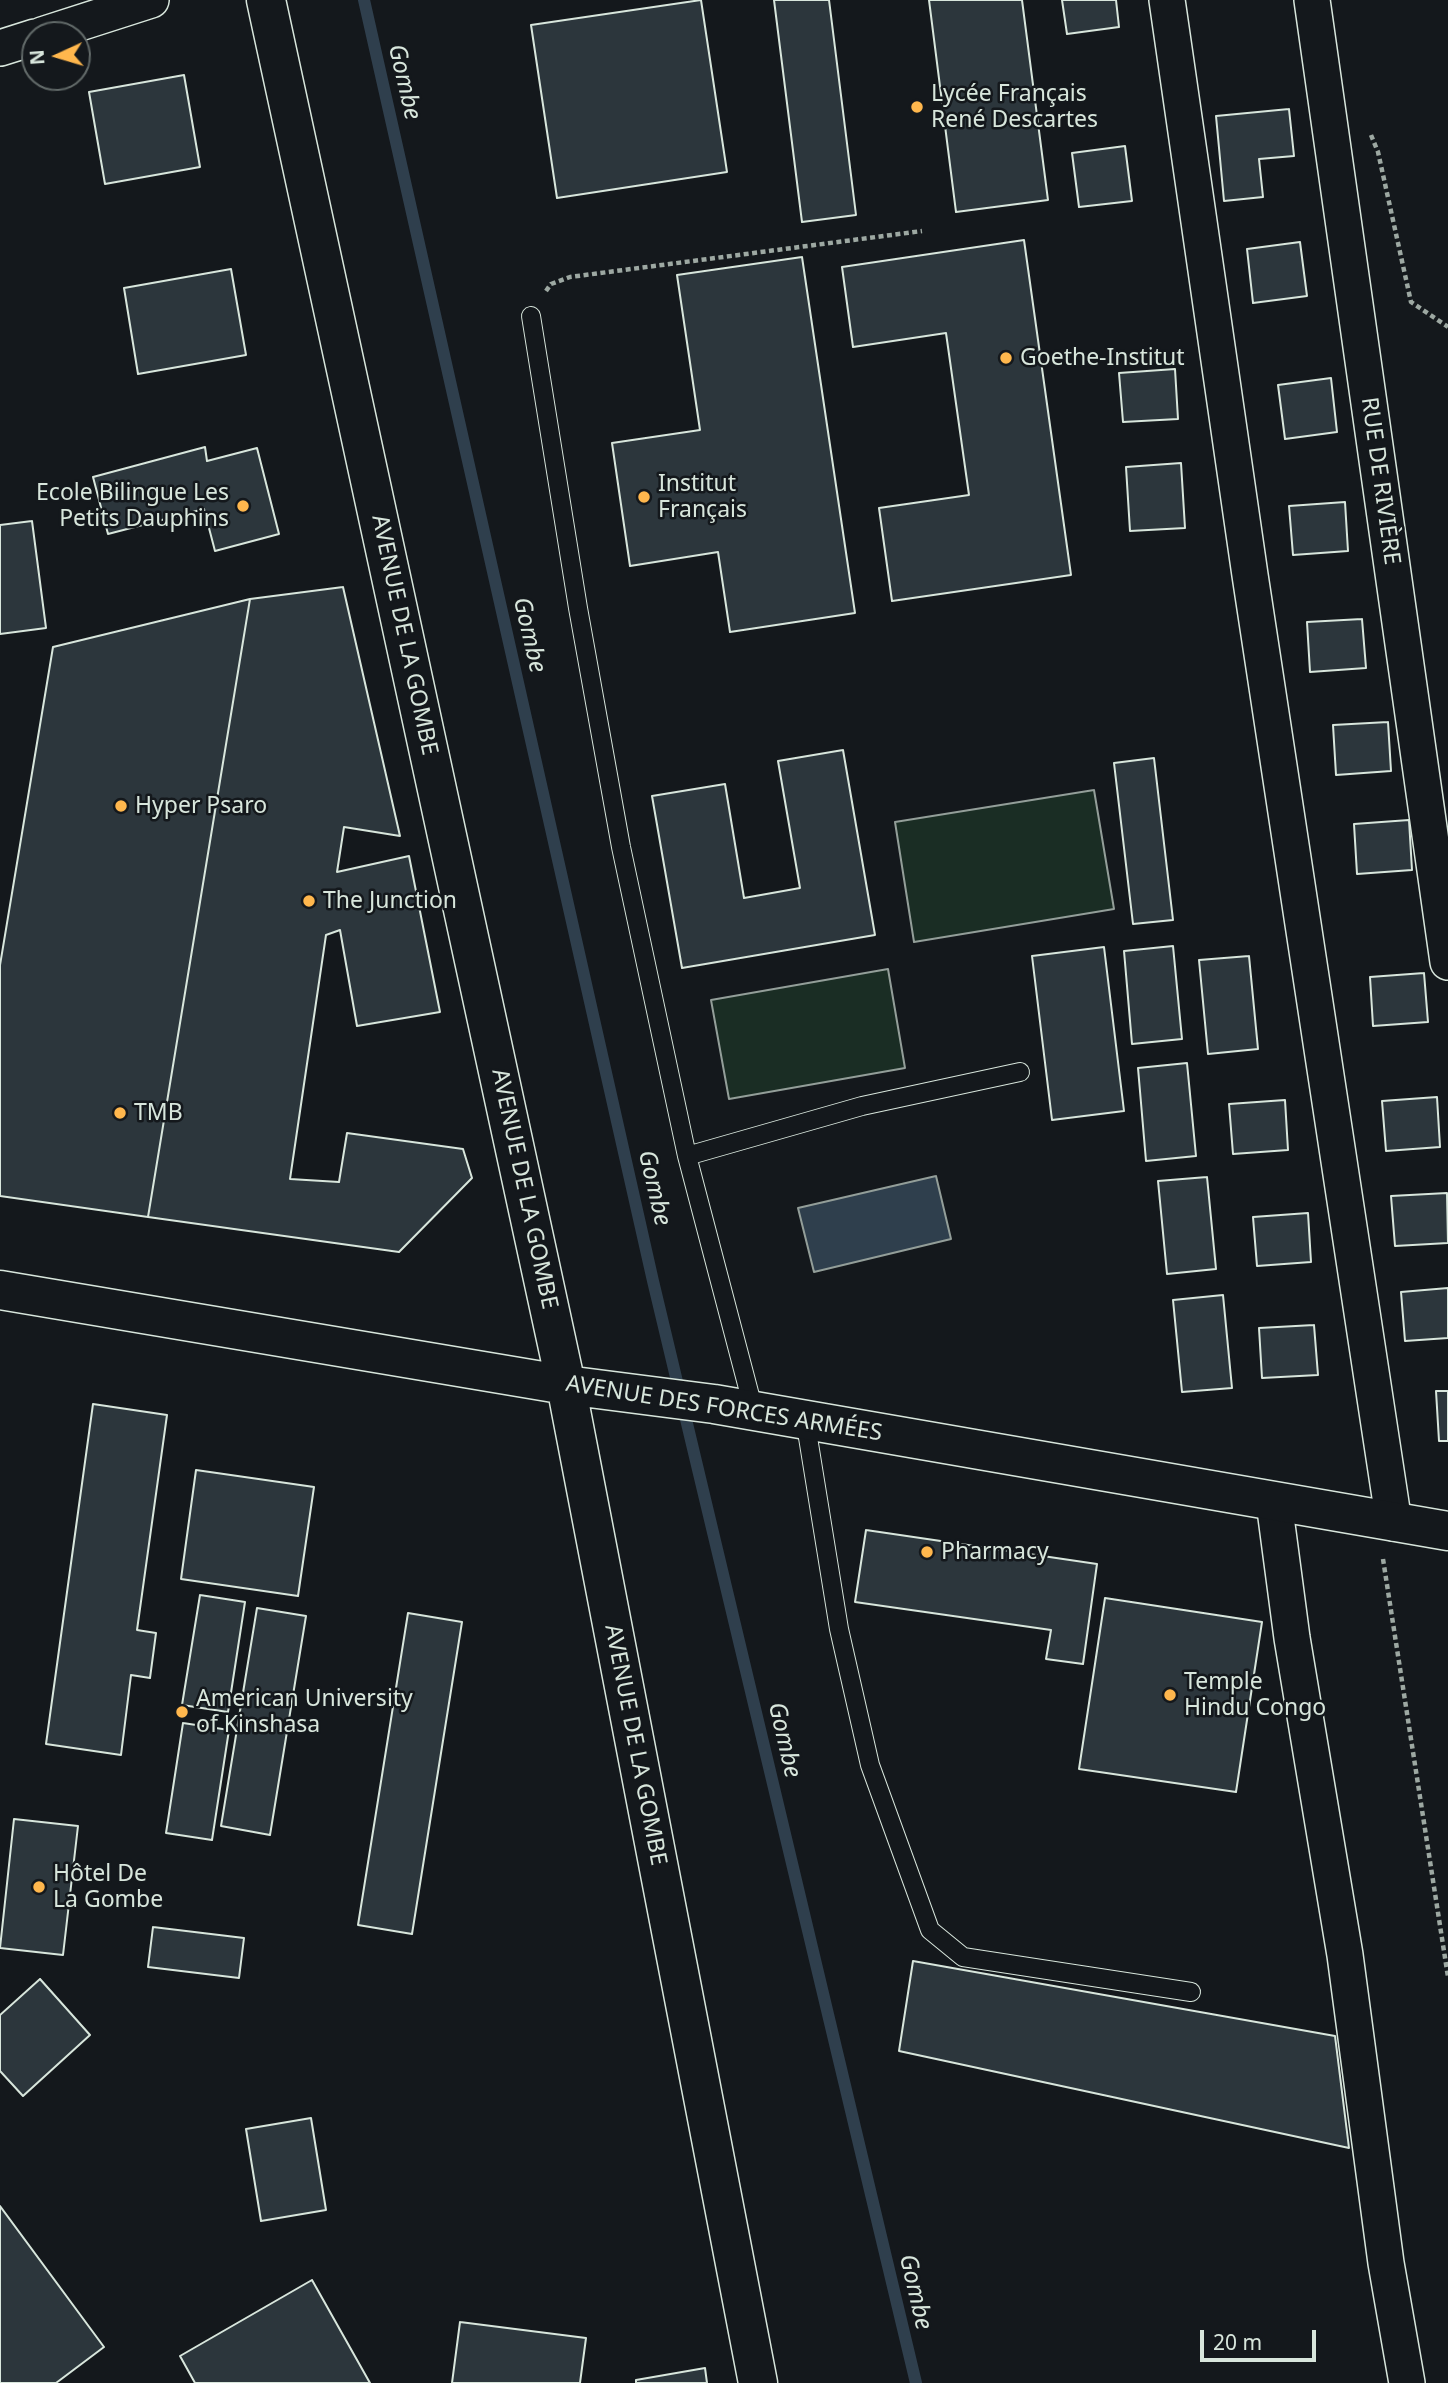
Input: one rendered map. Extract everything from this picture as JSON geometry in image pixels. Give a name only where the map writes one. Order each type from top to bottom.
[{"type":"street","points":[[86,21],[151,0]]},
{"type":"street","name":"AVENUE DE LA GOMBE","points":[[266,0],[566,1385],[758,2383]]},
{"type":"street","points":[[1167,0],[1385,1522]]},
{"type":"street","name":"RUE DE RIVIÈRE","points":[[1312,0],[1448,962]]},
{"type":"street","points":[[0,48],[21,41]]},
{"type":"street","name":"AVENUE DES FORCES ARMÉES","points":[[0,1290],[566,1385],[806,1419],[1448,1531]]},
{"type":"street","points":[[1274,1502],[1292,1638],[1345,1955],[1386,2263],[1407,2383]]},
{"type":"lane","points":[[531,316],[578,608],[618,833],[687,1156],[754,1411]]},
{"type":"lane","points":[[687,1156],[862,1106],[1020,1072]]},
{"type":"lane","points":[[806,1419],[839,1629],[870,1765],[930,1930],[963,1957],[1191,1992]]},
{"type":"path","points":[[1367,127],[1378,152],[1411,302],[1448,327]]},
{"type":"path","points":[[531,316],[539,299],[551,284],[570,277],[922,231]]},
{"type":"path","points":[[1385,1522],[1448,1977]]},
{"type":"green space","points":[[1094,790],[1114,909],[914,942],[895,822]]},
{"type":"green space","points":[[888,969],[905,1068],[729,1099],[711,1000]]},
{"type":"water","points":[[936,1176],[951,1239],[814,1272],[798,1208]]},
{"type":"building","points":[[701,0],[727,172],[557,198],[531,25]]},
{"type":"building","points":[[774,0],[829,0],[856,215],[802,222]]},
{"type":"building","points":[[929,0],[1022,0],[1048,200],[956,212]]},
{"type":"building","points":[[1062,0],[1116,0],[1119,27],[1067,34]]},
{"type":"building","points":[[184,75],[200,167],[105,184],[89,92]]},
{"type":"building","points":[[1289,109],[1294,156],[1259,159],[1263,197],[1224,201],[1216,116]]},
{"type":"building","points":[[1125,146],[1132,201],[1079,207],[1072,153]]},
{"type":"building","points":[[1024,240],[1071,575],[892,601],[879,508],[969,495],[946,333],[853,347],[842,267]]},
{"type":"building","points":[[1300,242],[1307,296],[1253,303],[1247,249]]},
{"type":"building","points":[[802,257],[855,613],[730,632],[718,552],[630,566],[612,443],[700,430],[677,275]]},
{"type":"building","points":[[231,269],[246,355],[138,374],[124,288]]},
{"type":"building","points":[[1175,369],[1178,419],[1123,422],[1119,373]]},
{"type":"building","points":[[1331,378],[1337,432],[1285,439],[1278,385]]},
{"type":"building","points":[[205,447],[207,461],[257,448],[279,534],[215,551],[204,509],[108,534],[93,477]]},
{"type":"building","points":[[1181,463],[1185,528],[1130,531],[1126,467]]},
{"type":"building","points":[[1345,502],[1348,551],[1293,555],[1289,506]]},
{"type":"building","points":[[32,521],[46,628],[0,634],[0,525]]},
{"type":"building","name":"The Junction","points":[[343,587],[400,836],[344,827],[337,872],[409,856],[440,1012],[357,1026],[340,930],[326,935],[290,1179],[339,1182],[347,1133],[463,1149],[472,1178],[399,1252],[148,1217],[250,599]]},
{"type":"building","name":"Hyper Psaro","points":[[250,599],[148,1217],[0,1196],[0,965],[53,647]]},
{"type":"building","points":[[1362,619],[1366,668],[1310,672],[1307,622]]},
{"type":"building","points":[[1388,722],[1391,771],[1336,775],[1333,725]]},
{"type":"building","points":[[843,750],[875,935],[682,968],[652,796],[725,784],[744,898],[800,888],[778,761]]},
{"type":"building","points":[[1154,758],[1173,920],[1133,924],[1114,763]]},
{"type":"building","points":[[1409,820],[1412,870],[1357,874],[1354,824]]},
{"type":"building","points":[[1173,946],[1182,1039],[1132,1044],[1124,951]]},
{"type":"building","points":[[1104,947],[1124,1111],[1052,1120],[1032,956]]},
{"type":"building","points":[[1249,956],[1258,1049],[1208,1054],[1199,960]]},
{"type":"building","points":[[1424,973],[1428,1022],[1373,1026],[1370,977]]},
{"type":"building","points":[[1187,1063],[1196,1156],[1146,1161],[1138,1068]]},
{"type":"building","points":[[1437,1097],[1440,1147],[1386,1151],[1382,1101]]},
{"type":"building","points":[[1285,1100],[1288,1150],[1233,1154],[1229,1104]]},
{"type":"building","points":[[1207,1177],[1216,1269],[1167,1274],[1158,1181]]},
{"type":"building","points":[[1447,1193],[1448,1243],[1395,1246],[1391,1196]]},
{"type":"building","points":[[1308,1213],[1311,1262],[1257,1266],[1253,1217]]},
{"type":"building","points":[[1448,1288],[1448,1338],[1405,1341],[1401,1292]]},
{"type":"building","points":[[1223,1295],[1232,1388],[1182,1392],[1173,1300]]},
{"type":"building","points":[[1314,1325],[1318,1375],[1262,1378],[1259,1328]]},
{"type":"building","points":[[1436,1391],[1448,1391],[1448,1441],[1439,1441]]},
{"type":"building","points":[[93,1404],[167,1415],[137,1630],[156,1633],[150,1678],[131,1675],[121,1755],[46,1744]]},
{"type":"building","points":[[196,1470],[314,1487],[298,1596],[181,1579]]},
{"type":"building","points":[[866,1530],[1097,1564],[1083,1664],[1046,1659],[1051,1630],[855,1602]]},
{"type":"building","points":[[200,1595],[245,1602],[228,1712],[182,1705]]},
{"type":"building","name":"Temple Hindu Congo","points":[[1105,1598],[1262,1622],[1236,1792],[1079,1769]]},
{"type":"building","points":[[257,1608],[306,1616],[270,1835],[221,1826]]},
{"type":"building","points":[[408,1613],[462,1622],[412,1934],[358,1925]]},
{"type":"building","points":[[183,1723],[229,1730],[212,1840],[166,1833]]},
{"type":"building","name":"Hôtel De La Gombe","points":[[14,1819],[78,1826],[63,1955],[0,1948]]},
{"type":"building","points":[[153,1927],[244,1938],[239,1978],[148,1967]]},
{"type":"building","points":[[913,1961],[1335,2036],[1349,2148],[899,2051]]},
{"type":"building","points":[[40,1979],[90,2035],[23,2096],[0,2071],[0,2015]]},
{"type":"building","points":[[311,2118],[326,2210],[261,2221],[246,2129]]},
{"type":"building","points":[[0,2206],[104,2347],[56,2383],[0,2383]]},
{"type":"building","points":[[312,2280],[370,2383],[195,2383],[180,2356]]},
{"type":"building","points":[[460,2322],[586,2338],[580,2383],[452,2383]]},
{"type":"building","points":[[705,2368],[707,2383],[636,2383],[636,2380]]},
{"type":"waterway","name":"Gombe","points":[[364,0],[653,1281],[916,2383]]},
{"type":"place","name":"Lycée Français René Descartes","points":[[917,107]]},
{"type":"place","name":"Goethe-Institut","points":[[1006,358]]},
{"type":"place","name":"Institut Français","points":[[644,497]]},
{"type":"place","name":"Ecole Bilingue Les Petits Dauphins","points":[[243,506]]},
{"type":"place","name":"Hyper Psaro","points":[[121,806]]},
{"type":"place","name":"The Junction","points":[[309,901]]},
{"type":"place","name":"TMB","points":[[120,1113]]},
{"type":"place","name":"Pharmacy","points":[[927,1552]]},
{"type":"place","name":"Temple Hindu Congo","points":[[1170,1695]]},
{"type":"place","name":"American University of Kinshasa","points":[[182,1712]]},
{"type":"place","name":"Hôtel De La Gombe","points":[[39,1887]]}]
